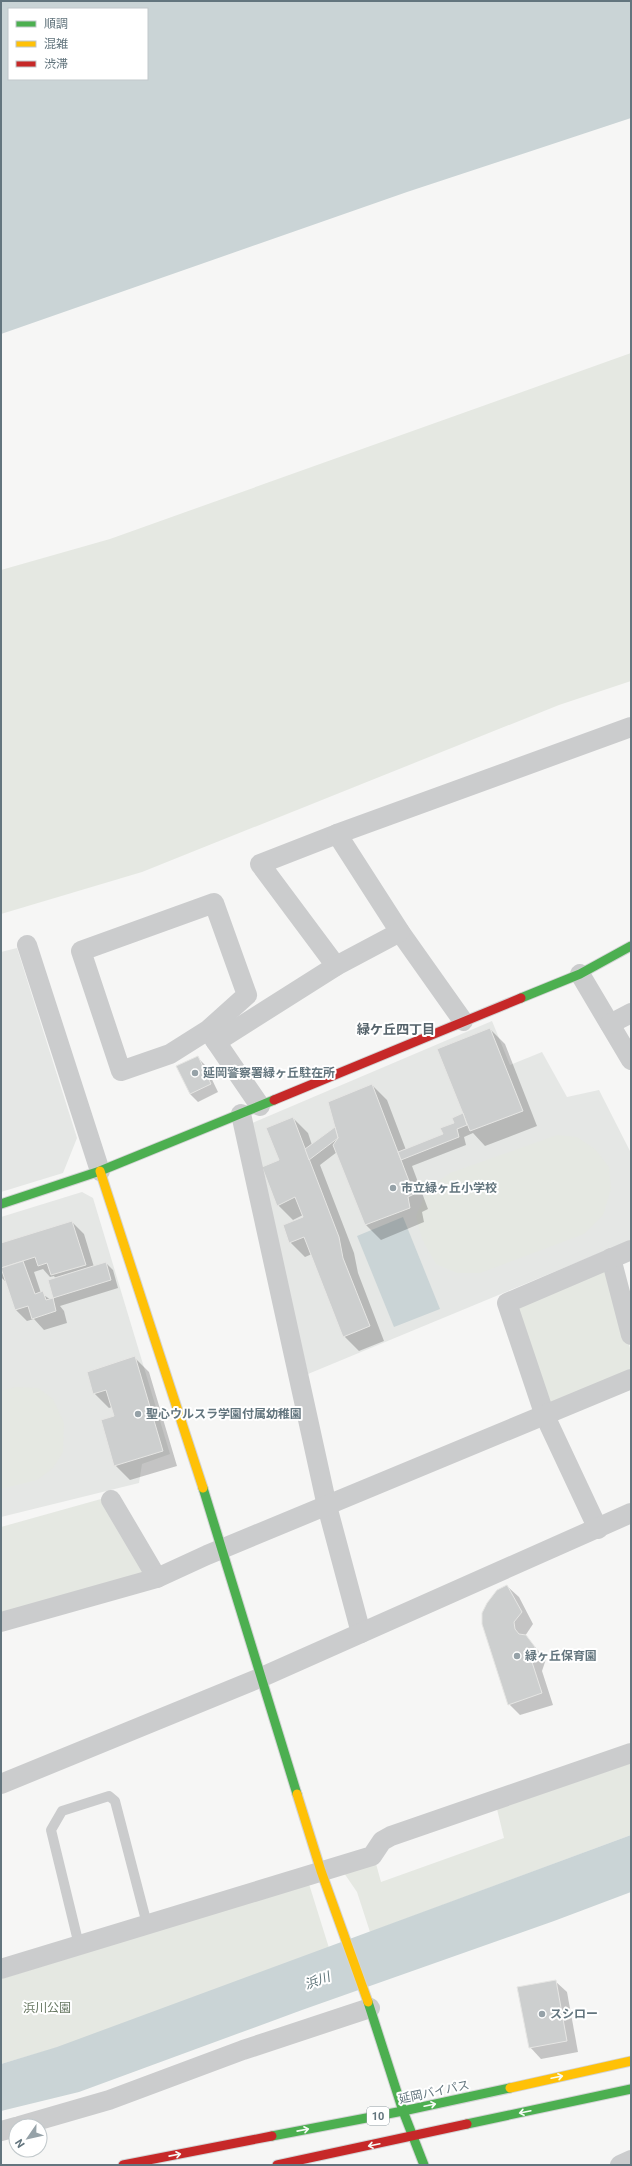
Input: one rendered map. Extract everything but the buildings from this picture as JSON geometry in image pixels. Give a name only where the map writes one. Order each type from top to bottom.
[{"type":"main road","points":[[1,1204],[100,1171],[241,1114],[463,1021],[580,974],[631,946]]},
{"type":"main road","points":[[100,1171],[223,1550],[321,1871],[369,2005],[412,2137],[424,2165]]},
{"type":"main road","name":"延岡バイパス","points":[[123,2165],[403,2111],[631,2061]]},
{"type":"main road","name":"10","points":[[276,2165],[631,2089]]},
{"type":"street","points":[[336,966],[260,864],[337,834],[631,727]]},
{"type":"street","points":[[337,834],[400,932],[463,1021]]},
{"type":"street","points":[[212,1036],[247,995],[214,903],[81,951],[121,1071],[170,1054],[212,1036],[336,966],[400,932]]},
{"type":"street","points":[[27,945],[100,1171]]},
{"type":"street","points":[[580,974],[631,1060]]},
{"type":"street","points":[[610,1024],[631,1013]]},
{"type":"street","points":[[212,1036],[260,1106]]},
{"type":"street","points":[[241,1114],[327,1506],[361,1634]]},
{"type":"street","points":[[598,1529],[545,1416],[507,1303],[631,1250]]},
{"type":"street","points":[[611,1258],[631,1335]]},
{"type":"street","points":[[1,1622],[157,1578],[207,1555],[223,1550],[631,1380]]},
{"type":"street","points":[[111,1500],[157,1578]]},
{"type":"street","points":[[1,1784],[262,1677],[598,1529],[631,1513]]},
{"type":"street","points":[[1,1968],[372,1856],[382,1841],[391,1836],[631,1753]]},
{"type":"street","points":[[45,2118],[109,2100],[369,2005]]},
{"type":"street","points":[[620,2165],[631,2160]]},
{"type":"lane","points":[[79,1945],[51,1830],[62,1810],[109,1796],[115,1801],[147,1924]]},
{"type":"shaded area","points":[[17,948],[77,1138],[63,1173],[1,1192],[1,952]]},
{"type":"shaded area","points":[[492,1021],[510,1065],[542,1052],[567,1097],[599,1090],[631,1153],[631,1240],[308,1374],[250,1124]]},
{"type":"shaded area","points":[[82,1192],[93,1198],[170,1454],[142,1464],[139,1483],[1,1517],[1,1217]]},
{"type":"green space","points":[[631,353],[631,681],[559,705],[142,872],[1,914],[1,570],[110,539]]},
{"type":"green space","points":[[557,1135],[577,1137],[595,1149],[609,1167],[611,1189],[603,1215],[584,1234],[480,1273],[457,1273],[436,1264],[422,1239],[416,1216],[428,1189],[450,1173]]},
{"type":"green space","points":[[609,1269],[631,1352],[631,1374],[550,1408],[516,1308]]},
{"type":"green space","points":[[16,1387],[38,1388],[53,1399],[64,1423],[63,1452],[53,1468],[37,1480],[1,1489],[1,1391]]},
{"type":"green space","points":[[101,1499],[145,1572],[1,1615],[1,1527]]},
{"type":"green space","points":[[631,1763],[631,1835],[370,1932],[357,1892],[344,1873],[375,1860],[381,1882],[504,1838],[497,1809]]},
{"type":"green space","name":"浜川公園","points":[[309,1884],[329,1948],[66,2045],[1,2064],[1,1979]]},
{"type":"water","points":[[1,1],[631,1],[631,118],[407,192],[1,334]]},
{"type":"water","points":[[403,1217],[440,1309],[394,1327],[357,1236]]},
{"type":"water","name":"浜川","points":[[631,1835],[631,1892],[79,2092],[1,2111],[1,2064],[57,2047]]},
{"type":"traffic: fast","points":[[521,998],[580,974],[631,946]]},
{"type":"traffic: fast","points":[[1,1204],[100,1171],[274,1100]]},
{"type":"traffic: fast","points":[[203,1488],[297,1794]]},
{"type":"traffic: fast","points":[[368,2002],[403,2111],[424,2165]]},
{"type":"traffic: fast","points":[[272,2136],[403,2111],[510,2088]]},
{"type":"traffic: fast","points":[[467,2124],[631,2089]]},
{"type":"traffic: slow","points":[[100,1171],[203,1488]]},
{"type":"traffic: slow","points":[[297,1794],[321,1871],[368,2002]]},
{"type":"traffic: slow","points":[[510,2088],[631,2061]]},
{"type":"traffic: jam","points":[[274,1100],[521,998]]},
{"type":"traffic: jam","points":[[277,2165],[467,2124]]},
{"type":"traffic: jam","points":[[123,2165],[272,2136]]},
{"type":"place","name":"延岡警察署緑ヶ丘駐在所","points":[[195,1073]]},
{"type":"place","name":"市立緑ヶ丘小学校","points":[[393,1188]]},
{"type":"place","name":"聖心ウルスラ学園付属幼稚園","points":[[138,1414]]},
{"type":"place","name":"緑ヶ丘保育園","points":[[517,1656]]},
{"type":"place","name":"スシロー","points":[[542,2014]]},
{"type":"district","name":"緑ケ丘四丁目","points":[[396,1029]]}]
